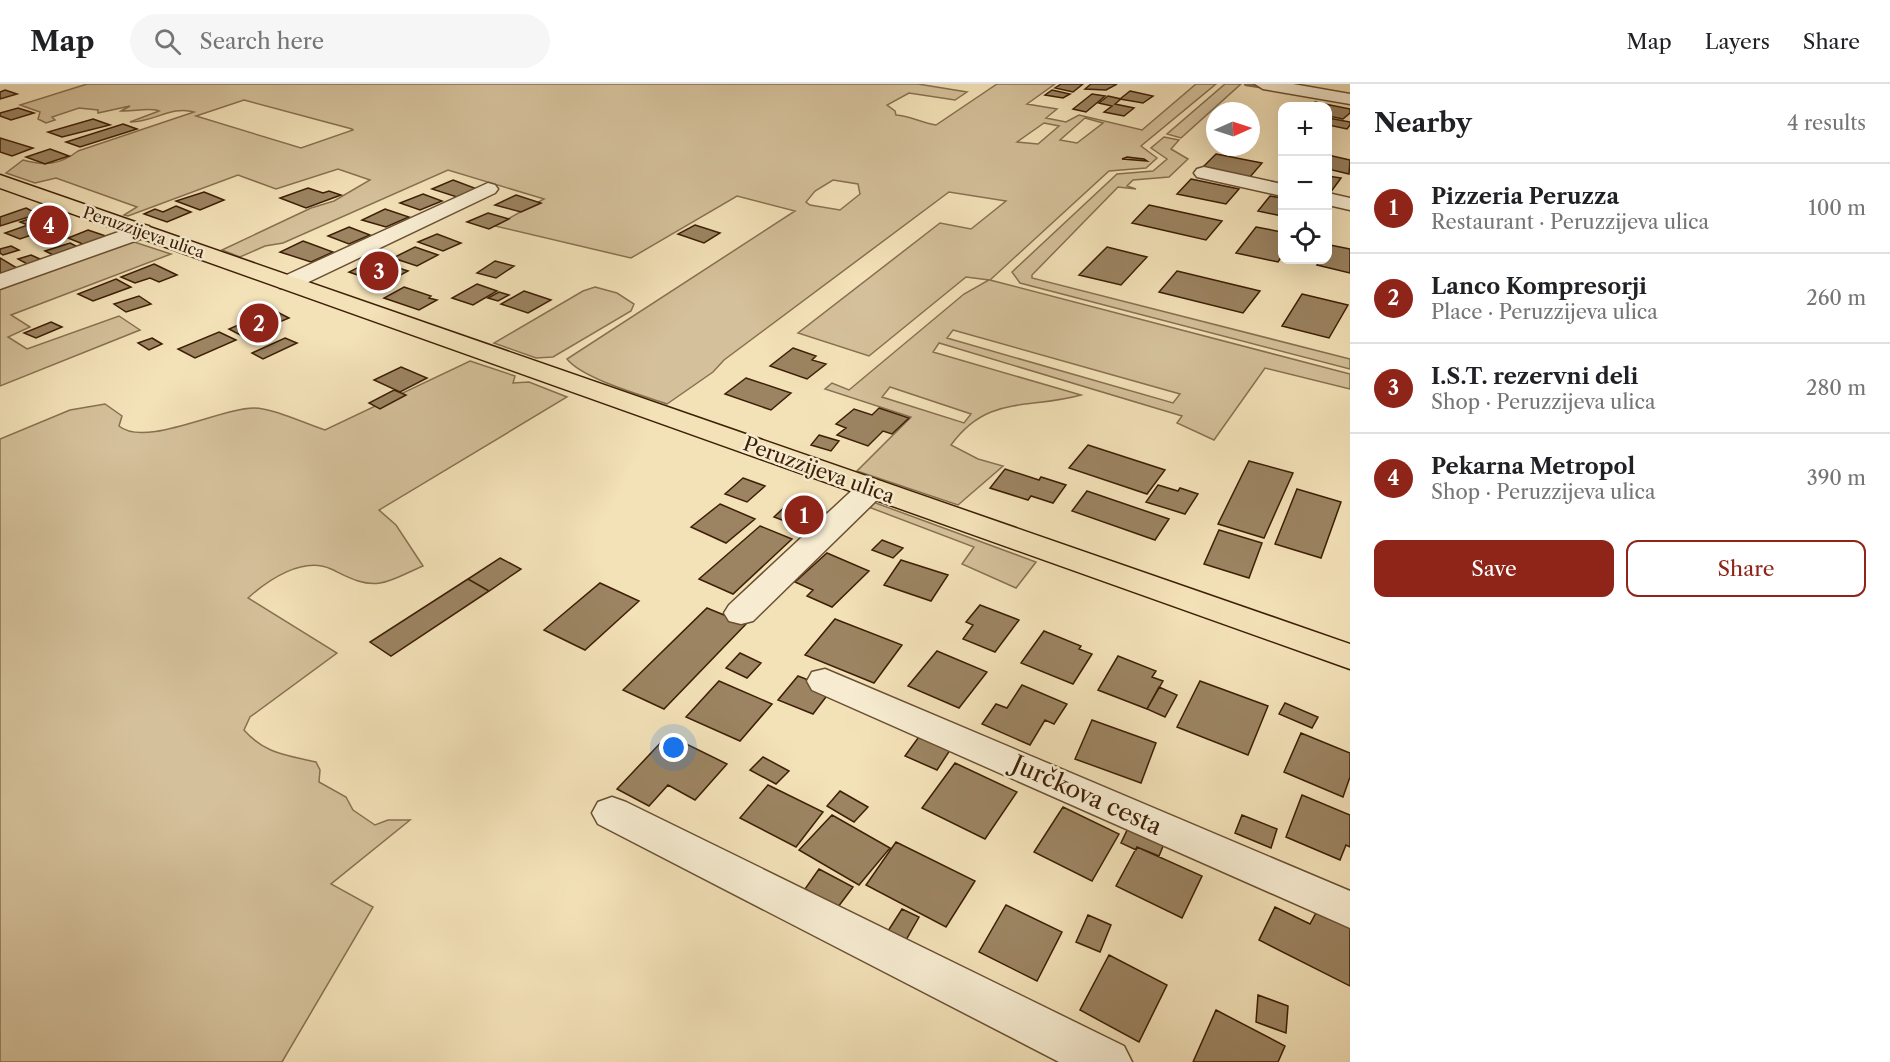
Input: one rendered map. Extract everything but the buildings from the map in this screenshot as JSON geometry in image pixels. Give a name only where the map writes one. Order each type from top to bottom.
[{"type":"main road","name":"Peruzzijeva ulica","points":[[0,181],[1350,657]]},
{"type":"street","points":[[1263,84],[1350,99]]},
{"type":"street","points":[[1204,173],[1278,189]]},
{"type":"street","points":[[288,283],[488,189]]},
{"type":"street","points":[[1332,200],[1350,204]]},
{"type":"street","points":[[0,282],[141,231]]},
{"type":"street","points":[[741,614],[872,489]]},
{"type":"street","name":"Jurčkova cesta","points":[[825,681],[1350,910]]},
{"type":"street","points":[[612,813],[1107,1062]]},
{"type":"shaded area","points":[[87,84],[918,84],[967,92],[955,100],[909,93],[887,105],[895,111],[896,115],[936,125],[997,84],[1055,84],[1027,104],[1057,109],[1046,118],[1066,122],[1079,115],[1142,130],[1196,84],[1216,84],[1141,146],[1157,158],[1146,168],[1109,171],[990,280],[1350,374],[1350,389],[1265,368],[1214,440],[1177,423],[1182,416],[939,343],[933,352],[1081,395],[994,411],[979,418],[965,429],[951,445],[978,459],[1003,466],[958,505],[857,471],[911,417],[825,389],[832,383],[849,390],[964,294],[989,280],[966,277],[869,356],[798,333],[940,223],[971,229],[1006,201],[949,192],[724,360],[713,372],[667,404],[599,380],[567,359],[795,211],[737,196],[631,258],[495,226],[544,199],[448,170],[283,243],[265,246],[240,257],[222,250],[311,208],[334,201],[370,180],[338,169],[276,189],[238,175],[128,216],[124,215],[137,207],[56,178],[35,183],[6,173],[23,160],[38,163],[58,162],[78,151],[194,112],[186,110],[170,112],[138,122],[130,122],[159,111],[150,109],[121,111],[130,106],[98,113],[98,110],[79,108],[52,117],[55,120],[46,123],[38,119],[40,112],[20,105]],"holes":[[[244,100],[353,130],[301,148],[196,116]],[[1085,118],[1103,123],[1077,143],[1060,140]],[[1044,123],[1059,126],[1038,144],[1017,142]],[[833,180],[858,184],[860,194],[840,210],[810,205],[806,202],[815,191]],[[953,330],[1180,394],[1173,403],[947,338]],[[890,387],[971,414],[964,423],[882,397]]]},
{"type":"shaded area","points":[[1225,84],[1241,84],[1221,102],[1206,102],[1206,116],[1181,138],[1167,134]]},
{"type":"shaded area","points":[[1164,137],[1179,140],[1171,149],[1188,159],[1169,177],[1133,180],[1127,186],[1136,189],[1118,187],[1032,275],[1032,278],[1350,359],[1350,369],[1020,283],[1012,272],[1117,174],[1153,171],[1167,159],[1151,148]]},
{"type":"shaded area","points":[[128,240],[171,254],[11,315],[30,327],[8,337],[27,349],[119,316],[140,330],[0,386],[0,284]]},
{"type":"shaded area","points":[[595,287],[617,293],[634,304],[631,311],[553,357],[536,358],[494,343],[583,291]]},
{"type":"shaded area","points":[[470,361],[515,376],[513,383],[529,382],[567,397],[379,510],[396,525],[423,566],[391,580],[373,584],[354,580],[320,566],[298,568],[276,577],[248,598],[337,653],[250,717],[244,730],[268,749],[316,762],[320,770],[319,782],[346,797],[353,810],[375,825],[388,820],[410,820],[331,884],[373,907],[282,1062],[0,1062],[0,439],[70,410],[105,404],[122,416],[119,426],[131,432],[164,430],[254,408],[280,413],[325,430]]},
{"type":"shaded area","points":[[873,502],[1036,562],[1016,588],[962,564],[974,547],[866,506]]},
{"type":"waterway","points":[[1246,84],[1266,87]]},
{"type":"place","name":"Pekarna Metropol","points":[[49,225]]},
{"type":"place","name":"I.S.T. rezervni deli","points":[[379,271]]},
{"type":"place","name":"Lanco Kompresorji","points":[[259,323]]},
{"type":"place","name":"Pizzeria Peruzza","points":[[804,515]]}]
